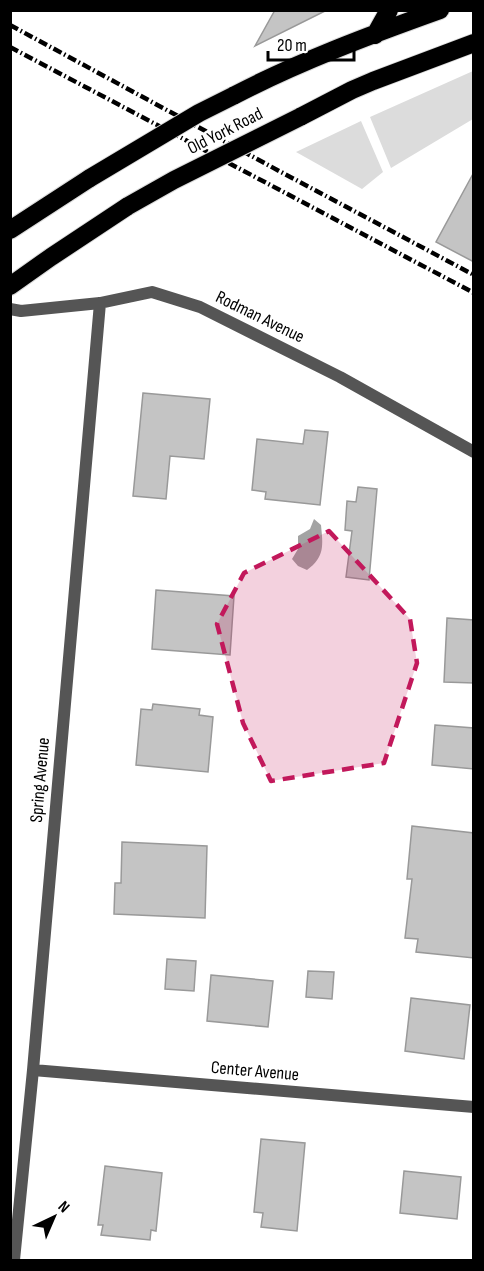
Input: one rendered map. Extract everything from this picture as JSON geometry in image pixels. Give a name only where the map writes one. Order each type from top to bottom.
[{"type":"highway","points":[[375,35],[389,10]]},
{"type":"highway","name":"Old York Road","points":[[10,230],[90,178],[199,113],[269,77],[440,10]]},
{"type":"highway","name":"Old York Road","points":[[10,286],[128,206],[174,180],[352,90],[474,43]]},
{"type":"street","name":"Rodman Avenue","points":[[10,309],[21,311],[100,303],[152,292],[200,307],[340,377],[474,452]]},
{"type":"street","name":"Spring Avenue","points":[[14,1260],[33,1070],[100,303]]},
{"type":"street","name":"Center Avenue","points":[[33,1070],[474,1107]]},
{"type":"highlighted area","points":[[329,531],[410,619],[417,663],[384,763],[271,781],[243,723],[217,624],[244,573]]},
{"type":"shaded area","points":[[473,71],[473,119],[391,168],[370,117]]},
{"type":"shaded area","points":[[361,121],[383,172],[362,189],[296,152]]},
{"type":"shaded area","points":[[314,519],[321,525],[322,550],[317,560],[307,570],[298,566],[292,559],[298,549],[298,536],[310,529]]},
{"type":"building","points":[[275,10],[327,10],[255,46]]},
{"type":"building","points":[[474,172],[474,262],[436,242]]},
{"type":"building","points":[[143,393],[210,399],[204,459],[170,456],[166,499],[133,496]]},
{"type":"building","points":[[305,430],[328,432],[320,505],[265,499],[266,492],[252,490],[257,439],[303,444]]},
{"type":"building","points":[[358,487],[377,489],[369,580],[346,577],[352,531],[345,530],[347,501],[356,502]]},
{"type":"building","points":[[156,590],[234,596],[230,655],[152,649]]},
{"type":"building","points":[[447,618],[474,620],[474,683],[444,682]]},
{"type":"building","points":[[153,704],[200,709],[199,715],[213,717],[208,772],[136,765],[141,709],[152,710]]},
{"type":"building","points":[[435,725],[474,728],[474,769],[432,765]]},
{"type":"building","points":[[412,826],[474,833],[474,958],[416,952],[418,939],[405,938],[412,879],[407,879]]},
{"type":"building","points":[[122,842],[207,846],[205,918],[114,914],[115,883],[121,883]]},
{"type":"building","points":[[167,959],[196,961],[194,991],[165,989]]},
{"type":"building","points":[[308,971],[334,972],[332,999],[306,997]]},
{"type":"building","points":[[211,975],[273,981],[268,1027],[207,1021]]},
{"type":"building","points":[[411,998],[470,1005],[464,1059],[405,1051]]},
{"type":"building","points":[[261,1139],[305,1143],[297,1231],[261,1227],[263,1213],[254,1212]]},
{"type":"building","points":[[105,1166],[162,1173],[156,1231],[151,1230],[150,1240],[101,1235],[103,1225],[98,1225]]},
{"type":"building","points":[[404,1171],[461,1177],[457,1219],[400,1213]]},
{"type":"railway","points":[[10,25],[474,275]]},
{"type":"railway","points":[[10,47],[474,293]]}]
